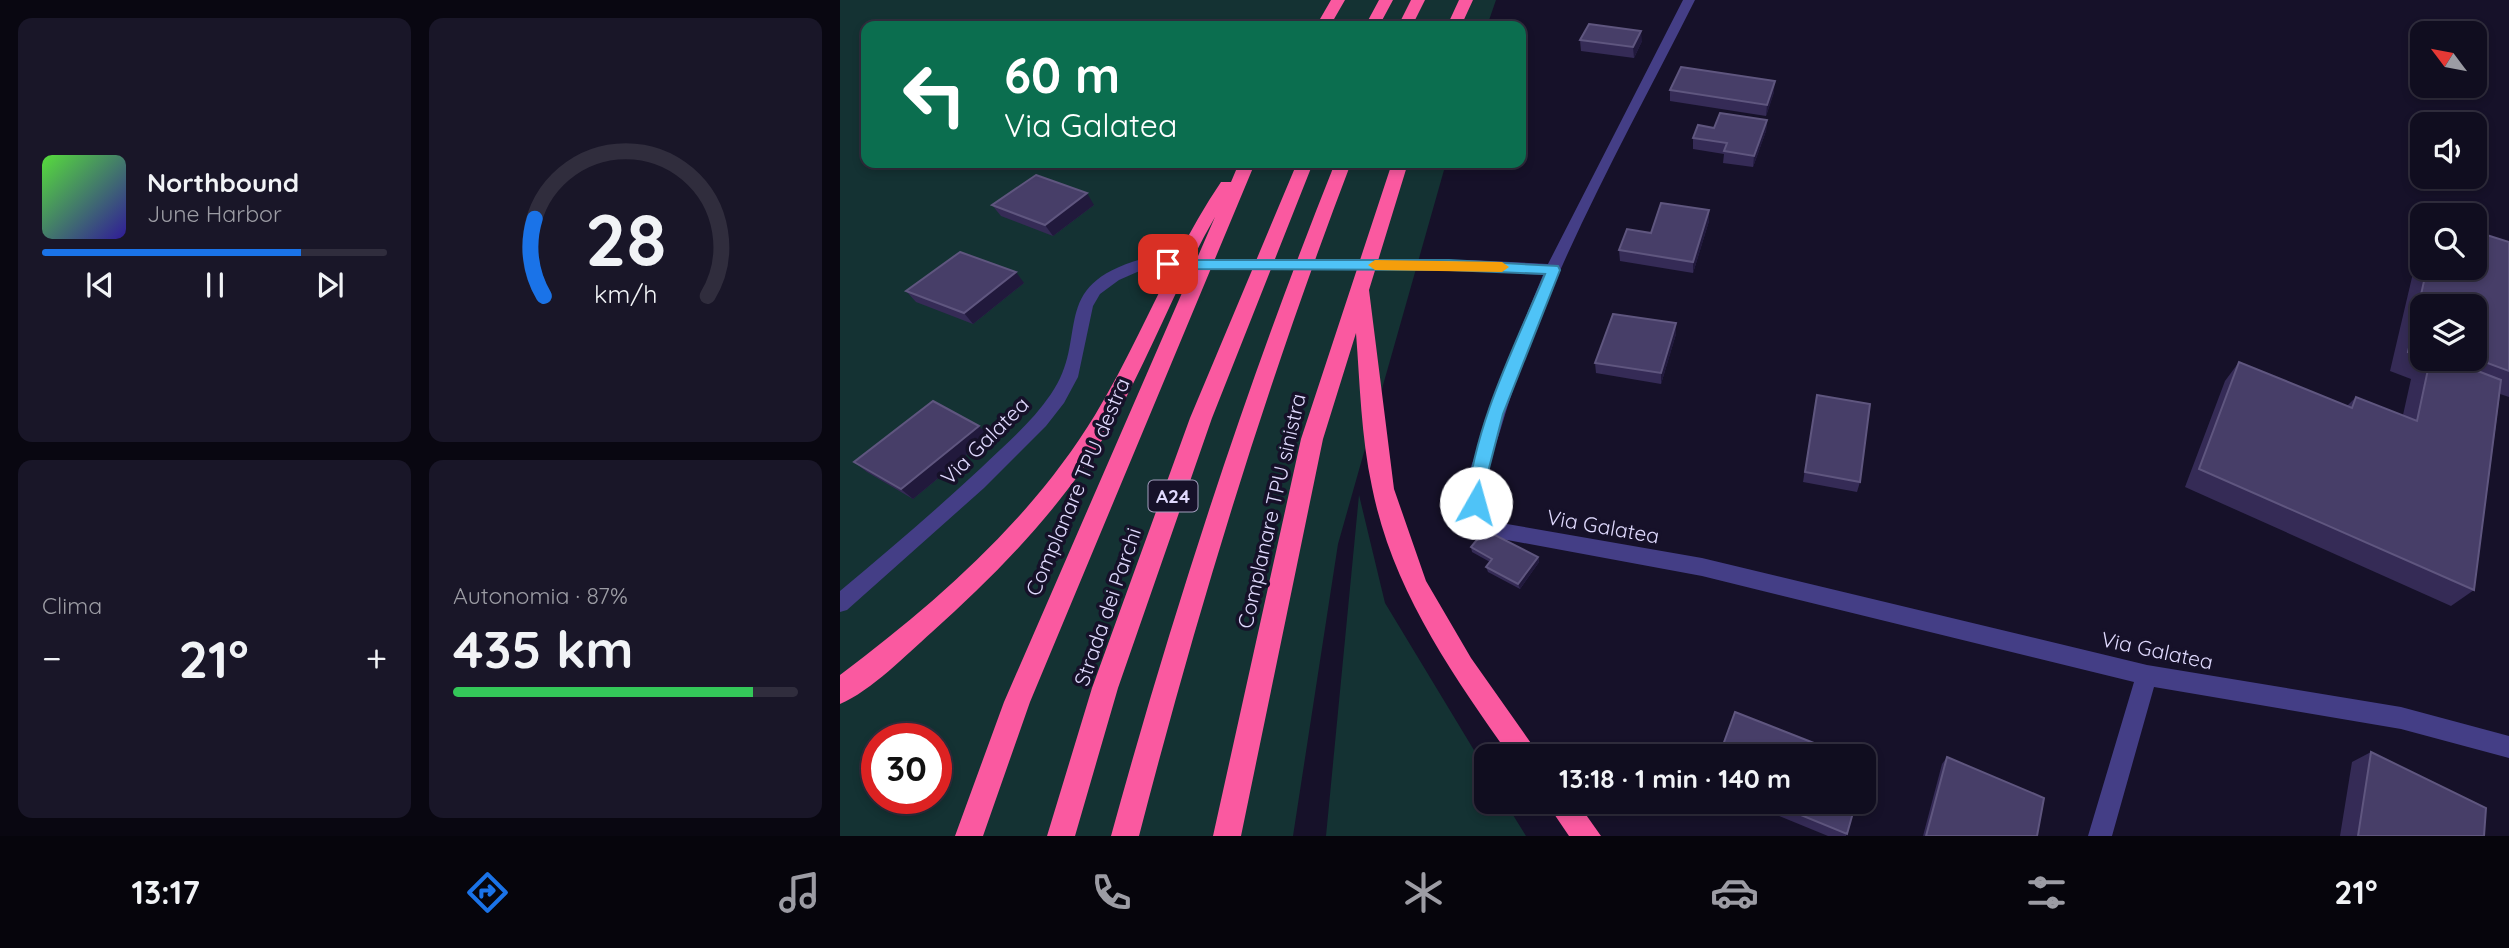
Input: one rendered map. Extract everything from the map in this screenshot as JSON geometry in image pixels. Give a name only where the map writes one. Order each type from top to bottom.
[{"type":"highway","points":[[1326,21],[1338,0]]},
{"type":"highway","points":[[1375,21],[1386,0]]},
{"type":"highway","points":[[1408,21],[1418,0]]},
{"type":"highway","points":[[1456,21],[1466,0]]},
{"type":"highway","points":[[840,691],[944,604],[993,557],[1057,484],[1113,401],[1199,229],[1222,192],[1243,168]]},
{"type":"highway","name":"Complanare TPU destra","points":[[969,836],[1017,702],[1245,168]]},
{"type":"highway","name":"Strada dei Parchi","points":[[1060,836],[1105,688],[1201,418],[1303,168]]},
{"type":"highway","name":"A24","points":[[1125,836],[1164,685],[1237,454],[1341,168]]},
{"type":"highway","name":"Complanare TPU sinistra","points":[[1227,836],[1312,439],[1398,168]]},
{"type":"highway","points":[[1361,284],[1374,432],[1383,489],[1415,585],[1462,667],[1517,744]]},
{"type":"highway","points":[[1570,814],[1587,836]]},
{"type":"street","points":[[1553,270],[1689,0]]},
{"type":"street","name":"Via Galatea","points":[[840,603],[960,499],[1031,431],[1059,397],[1074,366],[1078,319],[1085,303],[1106,282],[1142,264],[1427,265],[1553,270],[1505,387],[1478,476],[1476,503],[1493,526],[1513,535],[1702,567],[2147,675],[2402,718],[2509,747]]},
{"type":"street","points":[[2100,836],[2147,675]]},
{"type":"green space","points":[[840,0],[1496,0],[1489,21],[861,21],[861,168],[1445,168],[1338,544],[1293,836],[840,836]]},
{"type":"green space","points":[[1359,495],[1385,603],[1474,750],[1474,814],[1512,814],[1526,836],[1326,836]]},
{"type":"building","points":[[1589,24],[1641,31],[1633,47],[1580,40]]},
{"type":"building","points":[[1681,67],[1775,81],[1767,105],[1670,90]]},
{"type":"building","points":[[1720,113],[1767,120],[1754,156],[1724,151],[1727,143],[1693,138],[1698,125],[1714,128]]},
{"type":"building","points":[[1036,175],[1087,193],[1045,225],[992,205]]},
{"type":"building","points":[[1661,203],[1709,210],[1693,262],[1619,250],[1627,229],[1651,233]]},
{"type":"building","points":[[2487,235],[2509,242],[2509,371],[2487,363],[2487,294],[2421,294],[2424,280],[2487,280]]},
{"type":"building","points":[[960,252],[1016,272],[964,313],[906,291]]},
{"type":"building","points":[[1613,314],[1676,323],[1661,373],[1595,363]]},
{"type":"building","points":[[2239,362],[2352,408],[2356,397],[2417,421],[2428,371],[2478,371],[2501,380],[2474,590],[2199,469]]},
{"type":"building","points":[[1817,395],[1870,404],[1860,482],[1805,472]]},
{"type":"building","points":[[933,401],[979,426],[901,489],[854,462]]},
{"type":"building","points":[[1485,530],[1538,557],[1518,584],[1486,567],[1492,559],[1471,547]]},
{"type":"building","points":[[1735,712],[1816,744],[1723,744]]},
{"type":"building","points":[[2371,752],[2486,808],[2484,836],[2358,836]]},
{"type":"building","points":[[1947,757],[2044,798],[2037,836],[1926,836]]},
{"type":"building","points":[[1798,814],[1853,814],[1847,834]]},
{"type":"slow traffic","points":[[1375,265],[1502,267]]},
{"type":"route","points":[[1168,264],[1471,265],[1553,270],[1495,414],[1478,476],[1476,503]]}]
